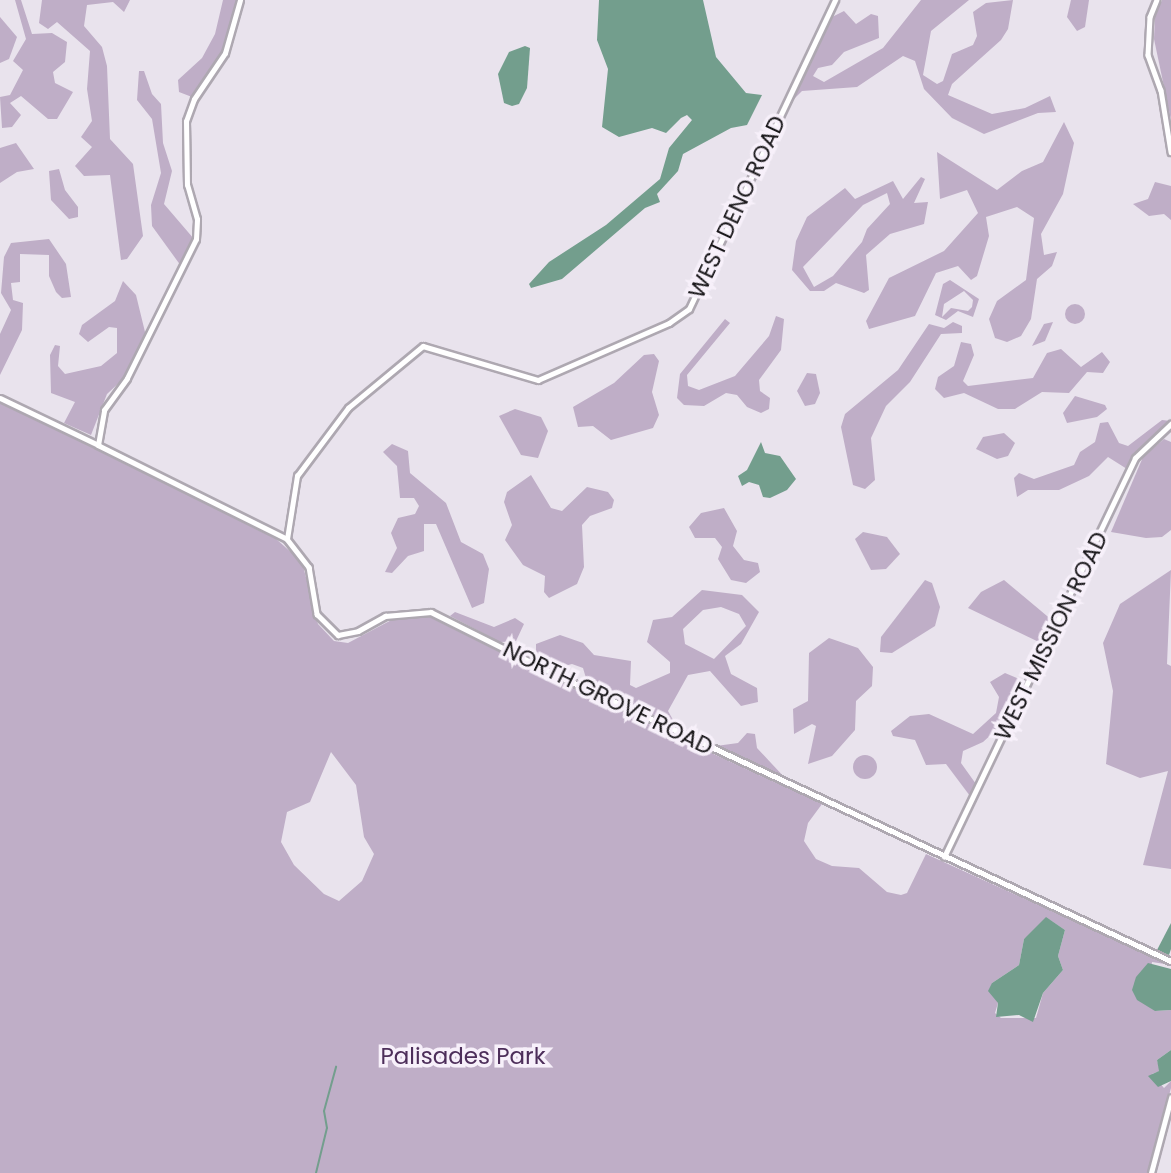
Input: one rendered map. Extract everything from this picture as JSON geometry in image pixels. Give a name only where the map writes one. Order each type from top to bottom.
[{"type":"street","points":[[0,398],[98,445],[104,410],[127,378],[196,239],[197,219],[187,185],[186,121],[194,99],[225,54],[240,0]]},
{"type":"street","name":"WEST DENO ROAD","points":[[286,539],[297,476],[348,408],[423,346],[538,380],[669,323],[689,309],[835,0]]},
{"type":"street","points":[[1157,0],[1150,17],[1148,55],[1161,90],[1171,152]]},
{"type":"street","name":"WEST MISSION ROAD","points":[[944,857],[1135,458],[1171,424]]},
{"type":"street","name":"NORTH GROVE ROAD","points":[[98,445],[286,539],[309,567],[317,614],[338,635],[358,631],[385,615],[431,612],[944,857],[1171,961]]},
{"type":"street","points":[[1151,1173],[1171,1098]]},
{"type":"green space","points":[[15,0],[21,0],[32,34],[52,33],[67,42],[65,62],[53,72],[55,83],[73,92],[57,119],[48,119],[21,96],[10,103],[21,115],[12,127],[2,128],[0,97],[10,95],[23,70],[13,61],[26,39]]},
{"type":"green space","points":[[42,0],[130,0],[124,12],[113,2],[87,5],[84,26],[102,47],[107,66],[110,139],[133,164],[143,236],[127,259],[121,260],[110,175],[84,176],[75,166],[92,147],[81,137],[92,121],[87,89],[90,51],[57,22],[48,29],[39,23]]},
{"type":"green space","points":[[223,0],[237,0],[224,52],[192,97],[179,92],[178,80],[202,58],[215,34]]},
{"type":"green space","points":[[921,0],[969,0],[931,31],[923,75],[937,84],[943,81],[952,54],[973,45],[977,36],[973,12],[986,3],[1013,0],[1008,29],[1001,40],[952,84],[948,95],[992,114],[1025,108],[1050,96],[1056,112],[1038,113],[984,134],[952,118],[924,89],[915,61],[903,56],[857,87],[802,91],[786,107],[830,18],[844,11],[856,24],[871,14],[878,16],[879,38],[844,52],[832,65],[818,68],[813,76],[824,82],[883,48]]},
{"type":"green space","points":[[1071,0],[1089,0],[1085,27],[1077,31],[1067,17]]},
{"type":"green space","points":[[1162,0],[1171,0],[1171,120],[1154,39],[1155,15]]},
{"type":"green space","points":[[0,17],[17,37],[9,59],[0,63]]},
{"type":"green space","points":[[139,71],[144,71],[152,94],[161,104],[163,143],[172,171],[164,204],[194,239],[181,266],[152,226],[151,205],[161,173],[152,119],[137,100]]},
{"type":"green space","points":[[1064,122],[1074,143],[1063,194],[1041,234],[1044,255],[1057,252],[1052,266],[1037,279],[1031,319],[1021,336],[1007,342],[995,338],[989,319],[997,301],[1026,280],[1034,218],[1017,207],[986,217],[989,236],[977,276],[971,280],[958,266],[936,273],[915,316],[869,329],[866,321],[889,278],[944,251],[978,213],[967,190],[940,199],[937,152],[997,190],[1022,171],[1043,162]]},
{"type":"green space","points":[[16,143],[34,169],[17,172],[0,183],[0,148]]},
{"type":"green space","points":[[59,169],[65,190],[78,207],[78,217],[69,219],[51,200],[49,171]]},
{"type":"green space","points":[[921,177],[925,179],[914,203],[928,202],[924,224],[890,234],[866,255],[869,290],[864,293],[836,283],[824,291],[810,291],[792,270],[796,241],[807,217],[845,188],[855,199],[893,181],[903,199]],"holes":[[[887,193],[890,204],[867,229],[862,242],[833,276],[814,287],[803,267],[863,205]]]},
{"type":"green space","points":[[1155,182],[1171,186],[1171,220],[1164,214],[1149,216],[1133,204],[1148,199]]},
{"type":"green space","points":[[49,239],[66,264],[71,297],[62,298],[56,292],[49,276],[49,255],[20,254],[20,282],[11,283],[13,300],[23,303],[22,330],[0,375],[0,334],[11,310],[1,293],[4,257],[11,243]]},
{"type":"green space","points":[[950,280],[979,299],[973,317],[958,311],[946,320],[935,315],[943,284]],"holes":[[[964,291],[973,300],[968,311],[951,308],[942,317],[944,304]]]},
{"type":"green space","points":[[123,281],[136,295],[146,336],[122,380],[107,394],[91,435],[64,423],[75,402],[51,393],[50,355],[55,345],[60,346],[58,366],[65,374],[101,366],[117,353],[117,328],[109,327],[88,342],[79,334],[82,325],[115,301]]},
{"type":"green space","points":[[1071,304],[1079,304],[1085,314],[1079,324],[1071,324],[1065,318],[1065,310]]},
{"type":"green space","points":[[776,316],[784,319],[781,350],[759,380],[760,391],[770,398],[769,409],[761,413],[747,407],[737,395],[726,393],[704,406],[684,405],[677,398],[680,374],[725,319],[730,323],[687,375],[688,386],[699,390],[735,376],[769,336]]},
{"type":"green space","points":[[953,322],[962,326],[962,333],[941,334],[910,382],[886,406],[871,438],[875,480],[865,489],[853,485],[841,427],[845,414],[898,370],[929,324],[944,328]]},
{"type":"green space","points":[[1053,322],[1045,341],[1032,346],[1044,324]]},
{"type":"green space","points":[[961,342],[971,344],[974,355],[963,381],[968,386],[1033,378],[1047,353],[1061,349],[1081,367],[1102,352],[1110,362],[1103,373],[1087,372],[1069,393],[1042,392],[1015,409],[998,409],[964,393],[944,398],[935,389],[938,377],[954,366]]},
{"type":"green space","points":[[654,354],[659,361],[652,392],[659,415],[653,428],[611,440],[593,426],[578,427],[573,407],[614,383],[644,355]]},
{"type":"green space","points":[[807,373],[816,374],[820,393],[815,404],[805,406],[797,391]]},
{"type":"green space","points":[[1075,396],[1105,405],[1107,409],[1097,417],[1067,423],[1063,413]]},
{"type":"green space","name":"Palisades Park","points":[[0,403],[266,530],[302,562],[318,624],[334,641],[348,643],[401,615],[425,614],[444,621],[586,695],[822,804],[808,823],[804,841],[816,859],[832,866],[859,868],[887,892],[901,895],[907,893],[926,854],[1171,965],[1152,962],[1148,1005],[1156,1011],[1171,1010],[1171,1050],[1157,1060],[1160,1071],[1152,1074],[1164,1088],[1171,1081],[1171,1088],[1148,1173],[0,1173]],"holes":[[[331,752],[356,785],[364,837],[374,854],[362,881],[339,901],[324,894],[294,865],[281,842],[287,812],[310,802]],[[1050,920],[1065,930],[1058,956],[1063,970],[1043,993],[1036,1018],[1001,1018],[995,1013],[998,1003],[992,983],[1019,965],[1024,939]]]},
{"type":"green space","points":[[515,409],[541,417],[548,431],[538,458],[521,455],[499,416]]},
{"type":"green space","points":[[1162,420],[1171,421],[1134,455],[1127,469],[1108,457],[1089,476],[1059,490],[1028,490],[1017,497],[1014,478],[1019,473],[1034,479],[1074,465],[1080,452],[1095,442],[1100,423],[1108,422],[1119,443],[1128,446]]},
{"type":"green space","points":[[1004,433],[1015,443],[1008,456],[997,459],[976,449],[983,437]]},
{"type":"green space","points":[[1164,439],[1171,442],[1171,530],[1162,537],[1146,538],[1111,532],[1143,457]]},
{"type":"green space","points":[[392,444],[408,451],[410,473],[446,503],[461,542],[483,554],[489,569],[484,603],[472,608],[436,524],[424,524],[424,551],[408,556],[392,573],[385,572],[397,548],[391,533],[398,518],[415,514],[419,506],[414,498],[400,498],[397,466],[383,452]]},
{"type":"green space","points":[[531,475],[551,508],[562,511],[587,487],[608,492],[614,500],[612,508],[590,516],[582,525],[584,567],[577,584],[549,598],[544,592],[545,576],[523,565],[505,540],[512,525],[504,502],[507,492]]},
{"type":"green space","points":[[724,508],[737,531],[733,546],[744,560],[758,563],[760,572],[746,583],[731,580],[718,559],[722,547],[715,538],[695,538],[689,527],[701,513]]},
{"type":"green space","points":[[863,532],[887,537],[900,554],[886,569],[871,570],[855,539]]},
{"type":"green space","points":[[1171,570],[1167,664],[1171,666],[1171,869],[1143,865],[1168,771],[1140,778],[1106,764],[1113,691],[1103,643],[1120,604]]},
{"type":"green space","points":[[925,580],[932,583],[940,607],[935,626],[892,653],[880,652],[881,637]]},
{"type":"green space","points":[[1004,580],[1053,621],[1043,644],[968,608],[981,592]]},
{"type":"green space","points":[[702,590],[742,595],[759,612],[741,644],[725,656],[731,674],[757,688],[758,702],[741,706],[710,671],[688,675],[668,711],[677,727],[588,685],[583,668],[572,664],[553,669],[536,661],[536,644],[560,635],[583,643],[594,655],[631,661],[630,685],[636,688],[670,673],[670,662],[647,642],[653,620],[672,617]],"holes":[[[721,607],[739,614],[746,626],[714,659],[685,644],[683,629],[703,610]]]},
{"type":"green space","points":[[455,612],[494,627],[515,618],[524,624],[516,641],[500,642],[450,616]]},
{"type":"green space","points":[[829,638],[858,648],[873,667],[872,686],[856,701],[855,730],[832,756],[808,764],[816,726],[812,724],[794,734],[793,709],[808,701],[809,653]]},
{"type":"green space","points":[[1005,673],[1024,681],[1005,722],[983,742],[963,751],[961,763],[976,784],[970,796],[946,764],[926,765],[915,740],[893,736],[891,731],[910,716],[929,714],[973,734],[996,713],[999,697],[990,682]]},
{"type":"green space","points":[[747,733],[755,734],[757,748],[786,779],[716,746],[738,743]]},
{"type":"green space","points":[[865,755],[874,758],[877,767],[874,776],[865,779],[856,776],[853,767],[856,758]]},
{"type":"shaded area","points":[[599,0],[703,0],[716,57],[746,93],[762,95],[747,125],[731,128],[683,154],[678,171],[657,194],[660,202],[645,208],[562,279],[531,288],[529,284],[549,262],[606,225],[660,179],[669,148],[692,120],[687,115],[681,118],[666,133],[652,128],[619,137],[602,127],[608,69],[597,40]]},
{"type":"shaded area","points":[[525,46],[530,48],[527,88],[519,104],[512,106],[504,103],[498,74],[509,52]]},
{"type":"shaded area","points":[[761,442],[765,453],[780,456],[796,479],[787,490],[770,498],[763,497],[759,485],[749,482],[742,486],[738,476],[747,470]]},
{"type":"shaded area","points":[[1046,917],[1065,930],[1058,956],[1063,970],[1043,993],[1033,1022],[1019,1015],[996,1017],[998,1003],[988,991],[992,983],[1019,965],[1024,939]]},
{"type":"shaded area","points":[[1171,923],[1171,949],[1169,955],[1157,950]]},
{"type":"shaded area","points":[[1148,963],[1171,969],[1171,1010],[1155,1011],[1137,1000],[1132,990],[1136,977]]},
{"type":"shaded area","points":[[1171,1050],[1171,1081],[1158,1087],[1148,1076],[1159,1071],[1157,1060]]},
{"type":"waterway","points":[[316,1173],[327,1128],[324,1111],[336,1067]]}]
